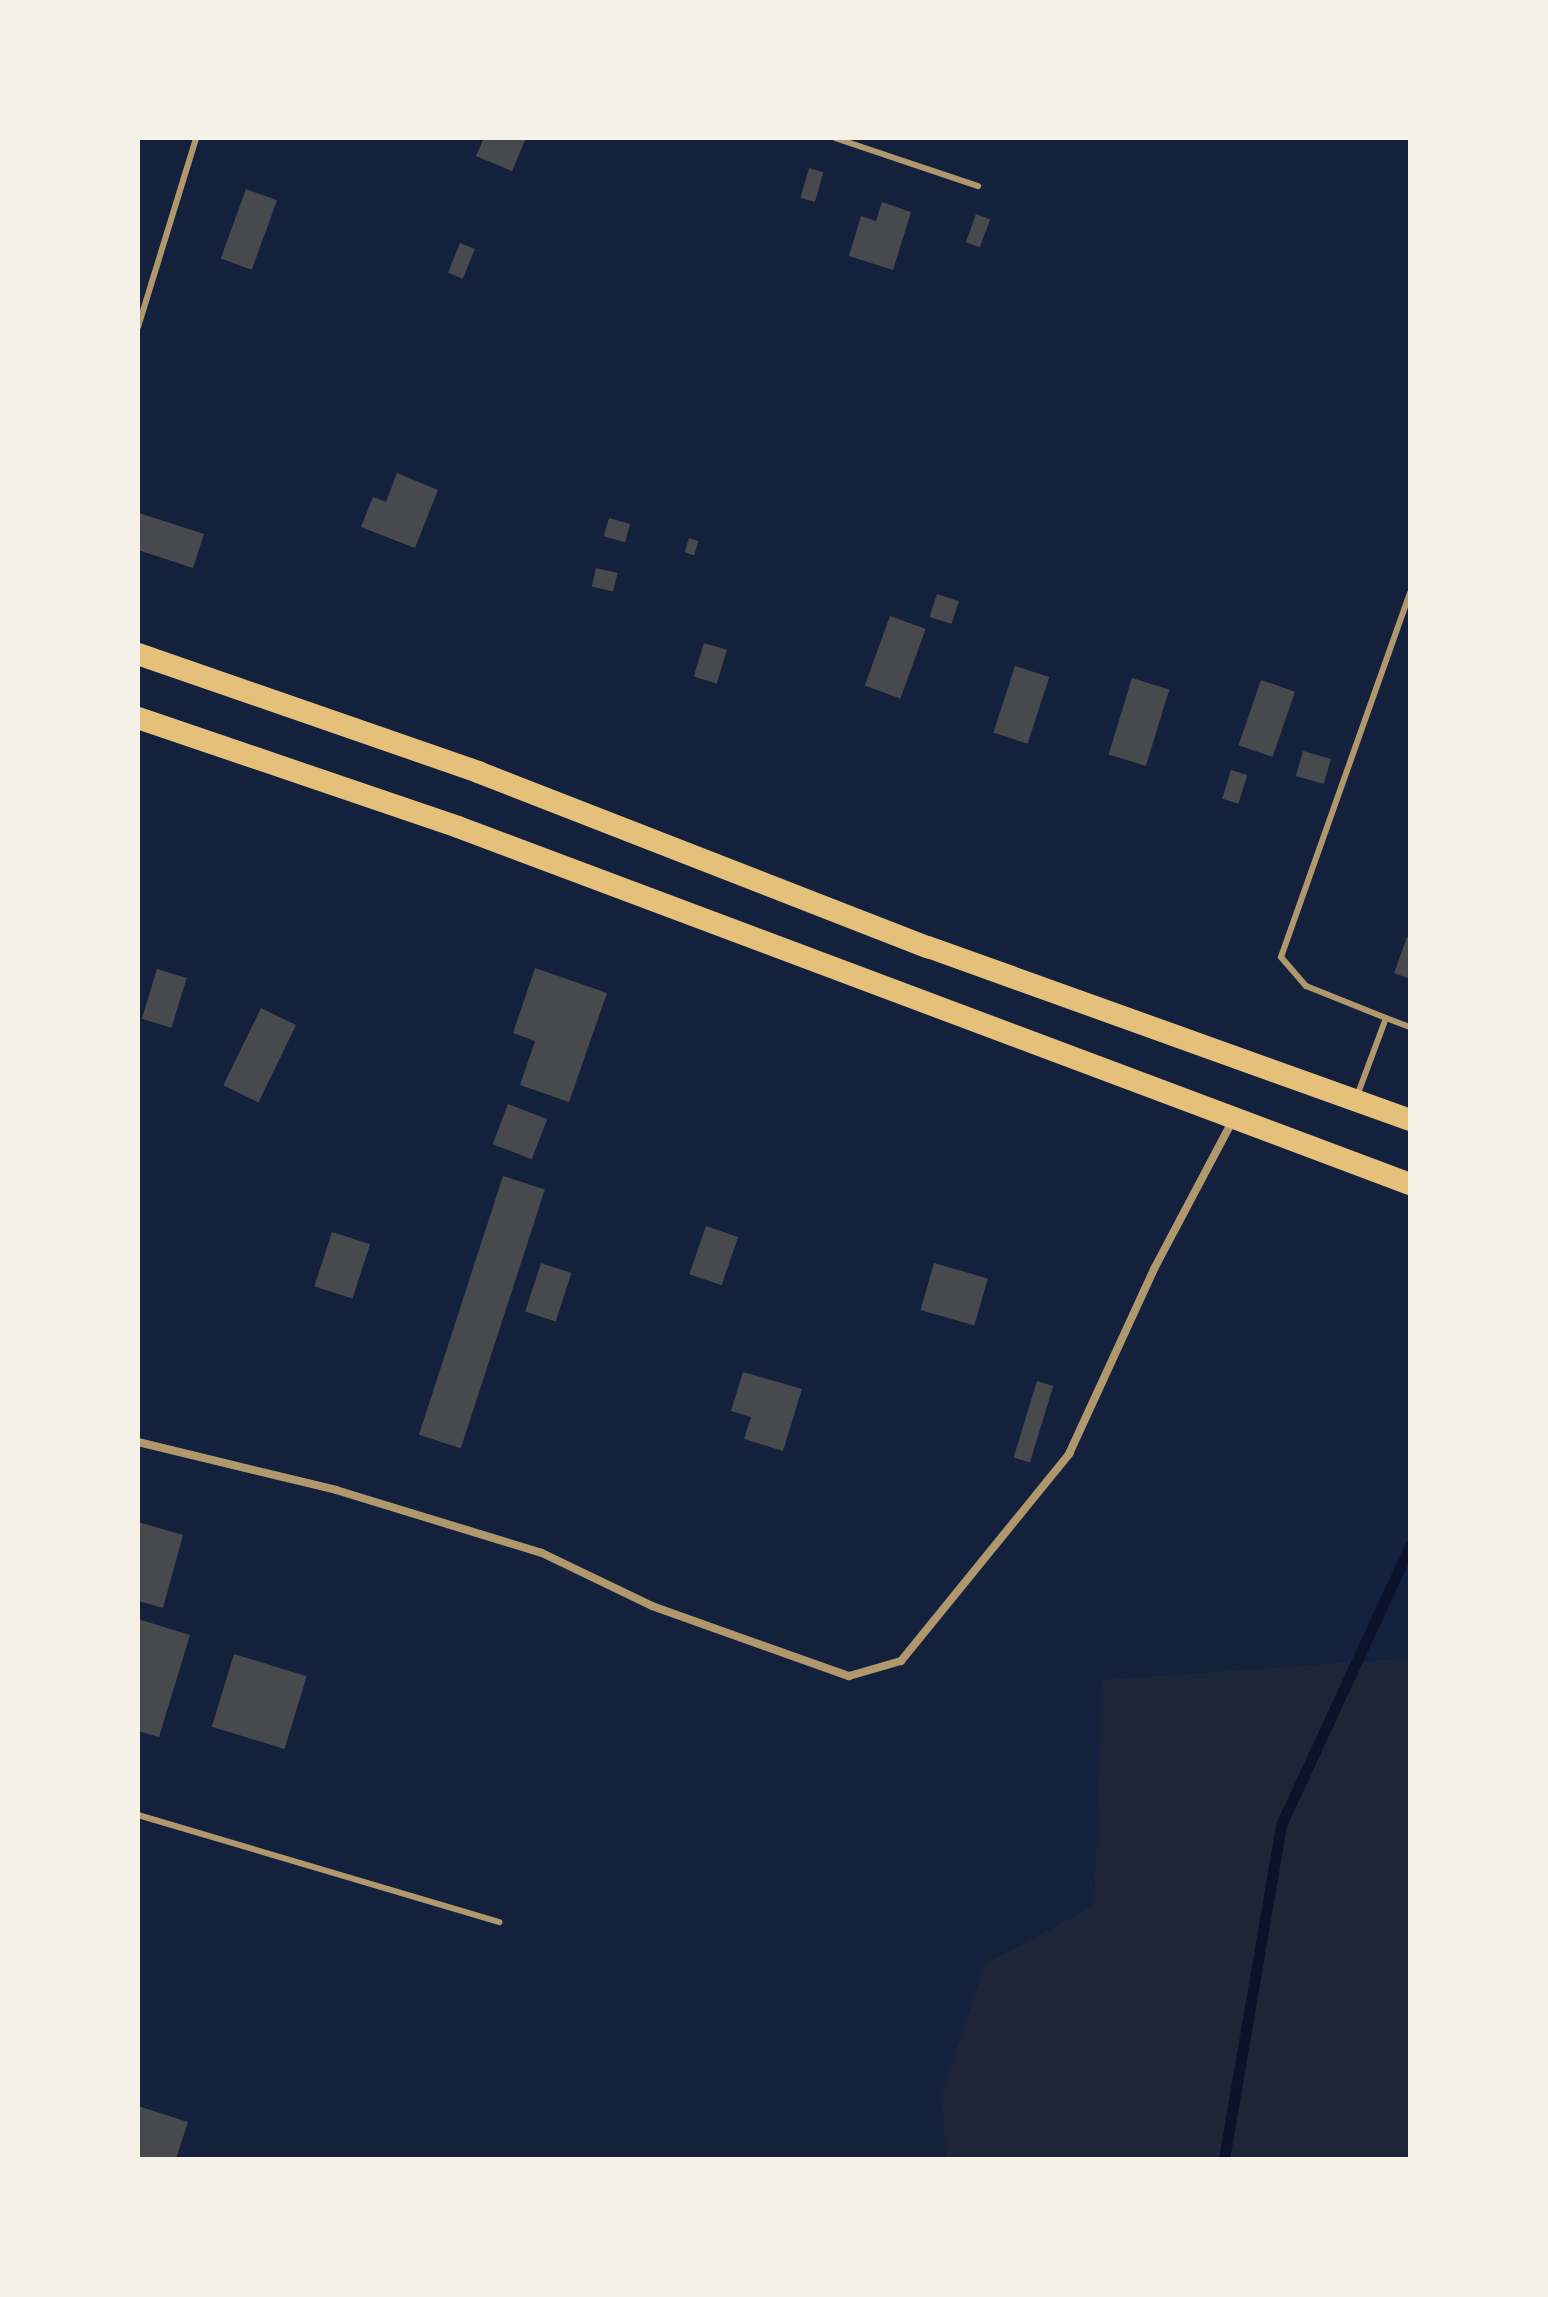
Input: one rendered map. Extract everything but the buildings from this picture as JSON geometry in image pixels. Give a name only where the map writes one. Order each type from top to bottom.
[{"type":"highway","points":[[138,654],[478,772],[928,947],[1410,1120]]},
{"type":"highway","points":[[138,718],[458,827],[1410,1184]]},
{"type":"street","points":[[138,1442],[336,1490],[542,1553],[652,1606],[849,1676],[901,1661],[1069,1454],[1154,1269],[1233,1119]]},
{"type":"lane","points":[[138,327],[196,138]]},
{"type":"lane","points":[[835,138],[978,186]]},
{"type":"lane","points":[[1410,593],[1281,957],[1306,986],[1410,1027]]},
{"type":"lane","points":[[1356,1100],[1386,1018]]},
{"type":"lane","points":[[138,1815],[500,1922]]},
{"type":"shaded area","points":[[1410,1658],[1410,2159],[946,2159],[942,2094],[985,1964],[1094,1906],[1103,1680]]},
{"type":"waterway","points":[[1224,2159],[1281,1825],[1410,1546]]}]
